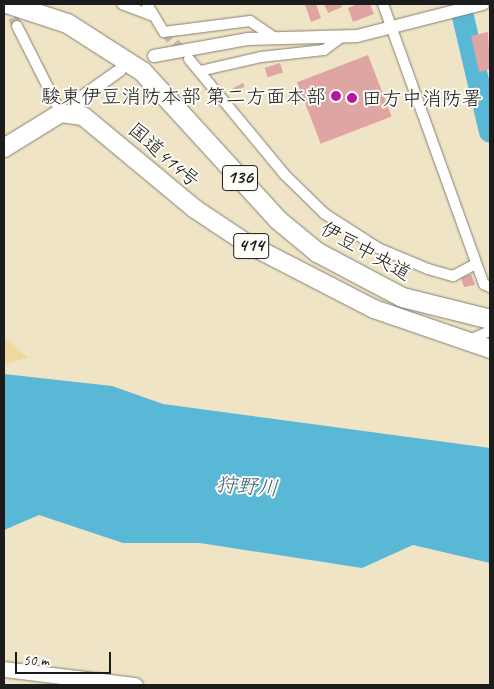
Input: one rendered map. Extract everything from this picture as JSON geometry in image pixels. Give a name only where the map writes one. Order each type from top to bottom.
[{"type":"highway","name":"伊豆中央道","points":[[9,4],[80,30],[142,71],[276,218],[317,252],[402,298],[490,319]]},
{"type":"highway","name":"伊豆中央道","points":[[35,4],[90,27],[146,66],[264,196],[322,247],[405,291],[490,312]]},
{"type":"highway","points":[[4,148],[39,125],[67,113]]},
{"type":"highway","name":"国道414号","points":[[67,113],[94,122],[195,209],[246,243],[374,309],[464,342],[490,349]]},
{"type":"main road","points":[[4,669],[110,684],[135,685]]},
{"type":"street","points":[[122,4],[151,15]]},
{"type":"street","points":[[147,4],[151,15],[164,32],[250,21],[275,38]]},
{"type":"street","points":[[383,4],[392,30],[399,60],[476,264],[484,284],[490,287]]},
{"type":"street","points":[[154,56],[205,45],[275,38],[340,38],[392,30],[479,4]]},
{"type":"street","points":[[18,26],[67,113],[82,97],[120,70]]},
{"type":"street","points":[[200,72],[251,59],[324,50],[340,38]]},
{"type":"street","points":[[189,59],[284,174],[325,214],[378,248],[428,269],[452,276],[476,264]]},
{"type":"street","points":[[464,342],[472,335],[490,331]]},
{"type":"sand","points":[[4,336],[28,358],[4,364]]},
{"type":"water","name":"狩野川","points":[[4,374],[112,386],[163,404],[490,448],[490,563],[413,545],[362,568],[200,543],[123,543],[39,515],[4,530]]},
{"type":"building","points":[[316,4],[321,18],[311,22],[305,5]]},
{"type":"building","points":[[324,4],[341,4],[342,7],[328,13]]},
{"type":"building","points":[[358,4],[370,4],[374,14],[353,22],[348,8]]},
{"type":"building","points":[[488,32],[490,69],[479,72],[471,36]]},
{"type":"building","points":[[368,55],[392,117],[321,144],[297,82]]},
{"type":"building","points":[[280,63],[283,73],[268,77],[265,68]]},
{"type":"building","points":[[243,83],[245,87],[234,92],[232,88]]},
{"type":"building","points":[[471,274],[475,285],[464,287],[461,278]]},
{"type":"waterway","points":[[460,4],[490,132]]},
{"type":"tunnel","points":[[7,4],[17,26]]},
{"type":"tunnel","points":[[164,32],[186,55]]},
{"type":"place","name":"駿東伊豆消防本部 第二方面本部","points":[[336,96]]},
{"type":"place","name":"田方中消防署","points":[[352,98]]}]
